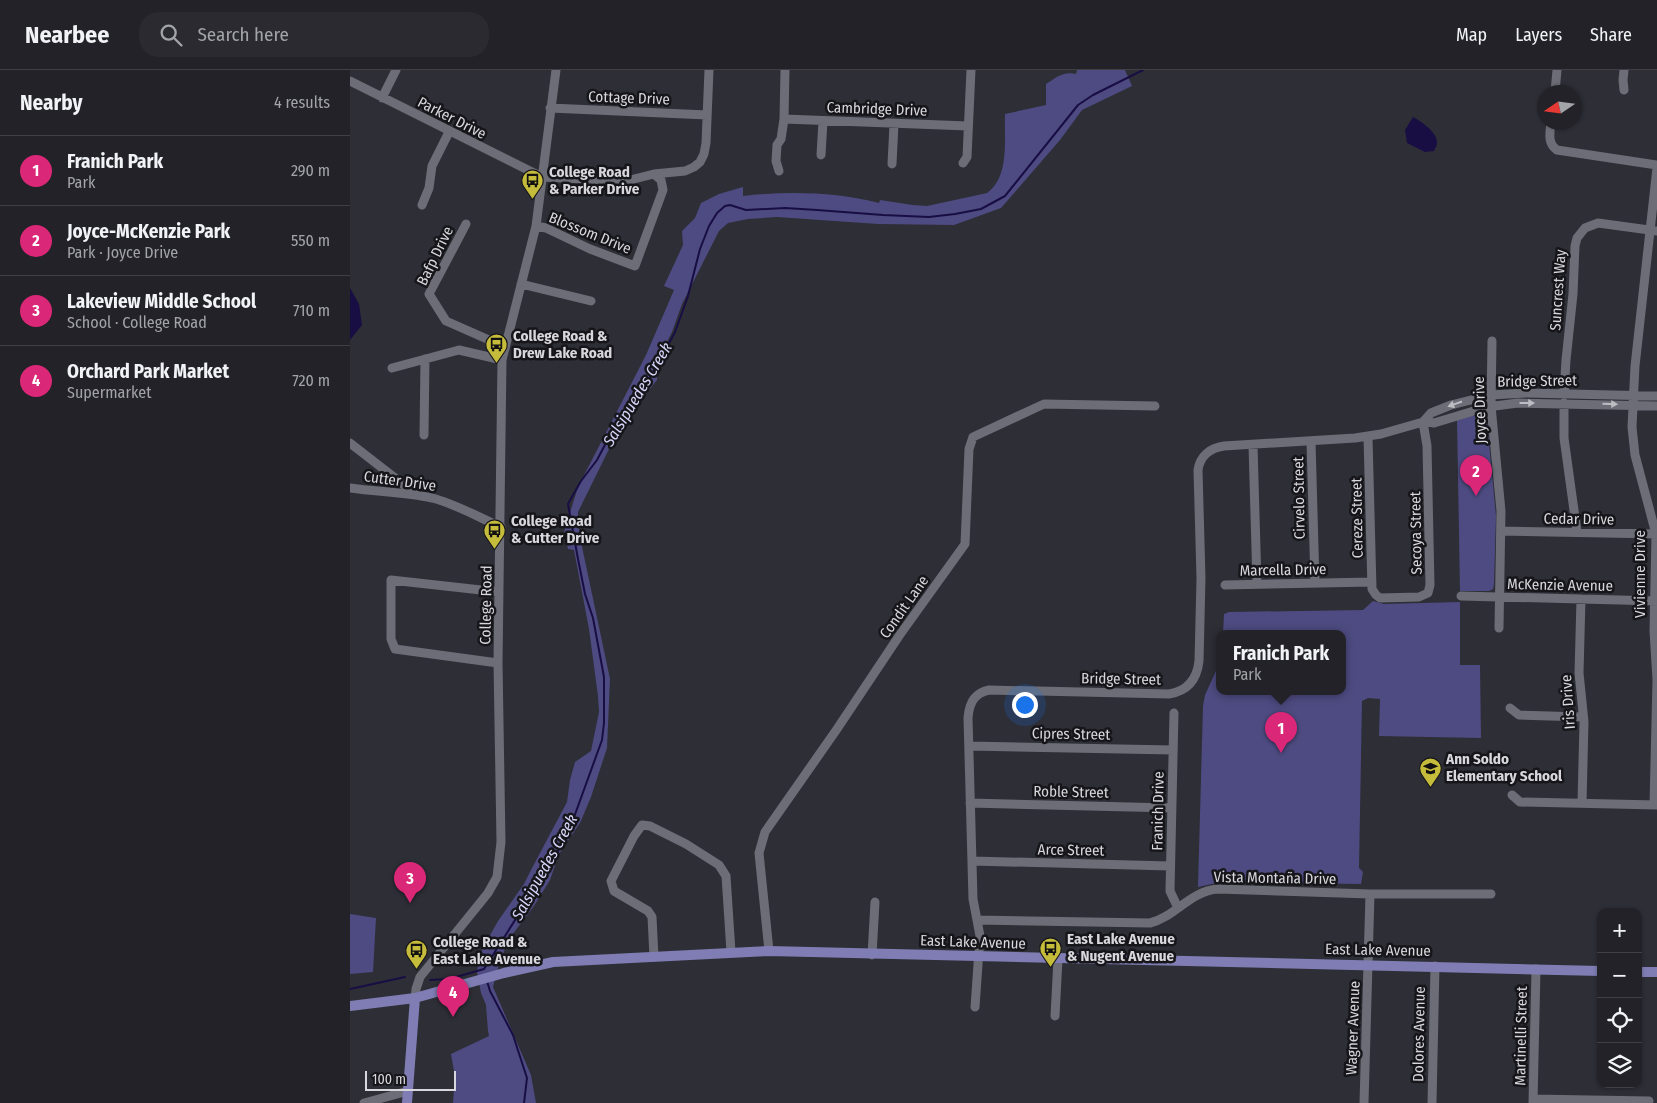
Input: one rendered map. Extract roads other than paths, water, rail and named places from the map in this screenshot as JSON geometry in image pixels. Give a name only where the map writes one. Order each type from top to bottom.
[{"type":"main road","name":"East Lake Avenue","points":[[350,1006],[415,998],[504,973],[553,962],[731,952],[769,951],[872,955],[1368,964],[1597,971]]},
{"type":"main road","points":[[1642,972],[1657,972]]},
{"type":"main road","points":[[407,1103],[415,998]]},
{"type":"street","points":[[382,98],[396,70]]},
{"type":"street","name":"College Road","points":[[415,998],[420,977],[488,893],[497,876],[501,842],[498,663],[502,360],[536,226],[556,70]]},
{"type":"street","points":[[542,177],[626,181],[694,167],[703,158],[706,142],[708,70]]},
{"type":"street","points":[[779,171],[776,161],[777,145],[781,139],[784,119],[785,70]]},
{"type":"street","points":[[963,163],[967,157],[971,70]]},
{"type":"street","points":[[1556,85],[1558,70]]},
{"type":"street","points":[[1624,70],[1624,90]]},
{"type":"street","name":"Parker Drive","points":[[350,81],[542,177]]},
{"type":"street","name":"Cottage Drive","points":[[550,108],[707,115]]},
{"type":"street","name":"Cambridge Drive","points":[[784,119],[968,126]]},
{"type":"street","points":[[821,155],[823,120]]},
{"type":"street","points":[[892,164],[894,124]]},
{"type":"street","points":[[1551,130],[1551,145],[1557,150],[1657,166]]},
{"type":"street","points":[[422,205],[429,188],[432,166],[449,132]]},
{"type":"street","name":"Vivienne Drive","points":[[1655,805],[1657,680],[1654,631],[1656,534],[1632,434],[1636,359],[1654,230],[1657,166]]},
{"type":"street","points":[[661,195],[669,177],[675,172]]},
{"type":"street","points":[[654,174],[662,183],[661,195]]},
{"type":"street","name":"Blossom Drive","points":[[536,226],[546,228],[590,249],[634,266],[661,195]]},
{"type":"street","name":"Suncrest Way","points":[[1564,393],[1574,294],[1575,252],[1578,238],[1586,228],[1598,223],[1654,230]]},
{"type":"street","name":"Bafp Drive","points":[[466,224],[429,294],[446,321],[505,347]]},
{"type":"street","points":[[521,284],[591,301]]},
{"type":"street","name":"Joyce Drive","points":[[1492,341],[1491,406],[1501,511],[1499,628]]},
{"type":"street","points":[[392,368],[459,350],[502,360]]},
{"type":"street","points":[[424,434],[425,359]]},
{"type":"street","name":"Bridge Street","points":[[974,1007],[980,936],[973,899],[968,718],[970,705],[977,695],[986,691],[1169,694],[1180,691],[1190,684],[1195,677],[1198,667],[1201,622],[1199,466],[1203,456],[1213,449],[1368,437],[1423,421],[1431,413],[1465,401],[1491,395],[1564,393],[1657,396]]},
{"type":"street","name":"Bridge Street","points":[[1423,421],[1434,423],[1491,406],[1518,403],[1657,406]]},
{"type":"street","points":[[1564,403],[1564,438],[1577,532]]},
{"type":"street","name":"Condit Lane","points":[[769,951],[759,853],[765,832],[899,636],[965,544],[969,448],[973,436],[1044,404],[1155,406]]},
{"type":"street","name":"Secoya Street","points":[[1378,597],[1419,597],[1427,594],[1430,588],[1427,451],[1426,432],[1423,421]]},
{"type":"street","name":"Cereze Street","points":[[1368,437],[1372,582],[1373,592],[1378,597]]},
{"type":"street","name":"Cirvelo Street","points":[[1311,441],[1315,583]]},
{"type":"street","points":[[350,443],[417,495]]},
{"type":"street","points":[[1253,445],[1257,584]]},
{"type":"street","name":"Cutter Drive","points":[[350,488],[417,495],[447,503],[501,527]]},
{"type":"street","name":"Cedar Drive","points":[[1501,531],[1656,534]]},
{"type":"street","points":[[498,663],[395,649],[391,640],[391,580],[499,592]]},
{"type":"street","name":"Marcella Drive","points":[[1225,585],[1372,582]]},
{"type":"street","name":"McKenzie Avenue","points":[[1461,596],[1656,600]]},
{"type":"street","name":"Iris Drive","points":[[1581,599],[1579,673],[1583,716],[1582,803]]},
{"type":"street","points":[[1510,708],[1519,715],[1583,716]]},
{"type":"street","name":"Franich Drive","points":[[1174,713],[1170,891],[1178,908]]},
{"type":"street","name":"Cipres Street","points":[[969,746],[1173,750]]},
{"type":"street","points":[[1512,795],[1520,802],[1655,805]]},
{"type":"street","name":"Roble Street","points":[[970,803],[1172,808]]},
{"type":"street","points":[[654,957],[652,917],[648,911],[614,891],[611,881],[634,836],[642,826],[650,826],[686,844],[719,865],[726,876],[731,952]]},
{"type":"street","name":"Arce Street","points":[[972,861],[1170,866]]},
{"type":"street","name":"Vista Montaña Drive","points":[[977,920],[1145,924],[1159,920],[1197,895],[1214,890],[1370,894],[1490,894]]},
{"type":"street","name":"Wagner Avenue","points":[[1364,1103],[1370,894]]},
{"type":"street","points":[[872,955],[875,902]]},
{"type":"street","points":[[1055,1016],[1058,959]]},
{"type":"street","name":"Dolores Avenue","points":[[1432,1103],[1435,966]]},
{"type":"street","name":"Martinelli Street","points":[[1533,1101],[1536,969]]},
{"type":"street","points":[[364,1103],[408,1091]]},
{"type":"street","points":[[1533,1101],[1648,1101]]},
{"type":"waterway","name":"Salsipuedes Creek","points":[[430,980],[449,979],[484,969],[552,862],[569,831],[602,740],[604,677],[593,618],[585,594],[568,504],[581,481],[597,460],[608,439],[637,400],[675,332],[688,296],[700,249],[709,226],[717,213],[725,206],[730,205],[746,210],[785,208],[929,217],[981,209],[1005,196],[1078,105],[1093,95],[1143,70]]},
{"type":"waterway","name":"Salsipuedes Creek","points":[[350,989],[405,977]]},
{"type":"waterway","points":[[487,981],[490,991],[513,1035],[527,1078],[524,1103]]},
{"type":"place","name":"College Road & Parker Drive","points":[[533,200]]},
{"type":"place","name":"College Road & Drew Lake Road","points":[[497,364]]},
{"type":"place","name":"Joyce-McKenzie Park","points":[[1476,496]]},
{"type":"place","name":"College Road & Cutter Drive","points":[[495,549]]},
{"type":"place","name":"Franich Park","points":[[1281,753]]},
{"type":"place","name":"Ann Soldo Elementary School","points":[[1430,787]]},
{"type":"place","name":"Lakeview Middle School","points":[[410,903]]},
{"type":"place","name":"East Lake Avenue & Nugent Avenue","points":[[1051,967]]},
{"type":"place","name":"College Road & East Lake Avenue","points":[[417,970]]},
{"type":"place","name":"Orchard Park Market","points":[[453,1017]]}]
